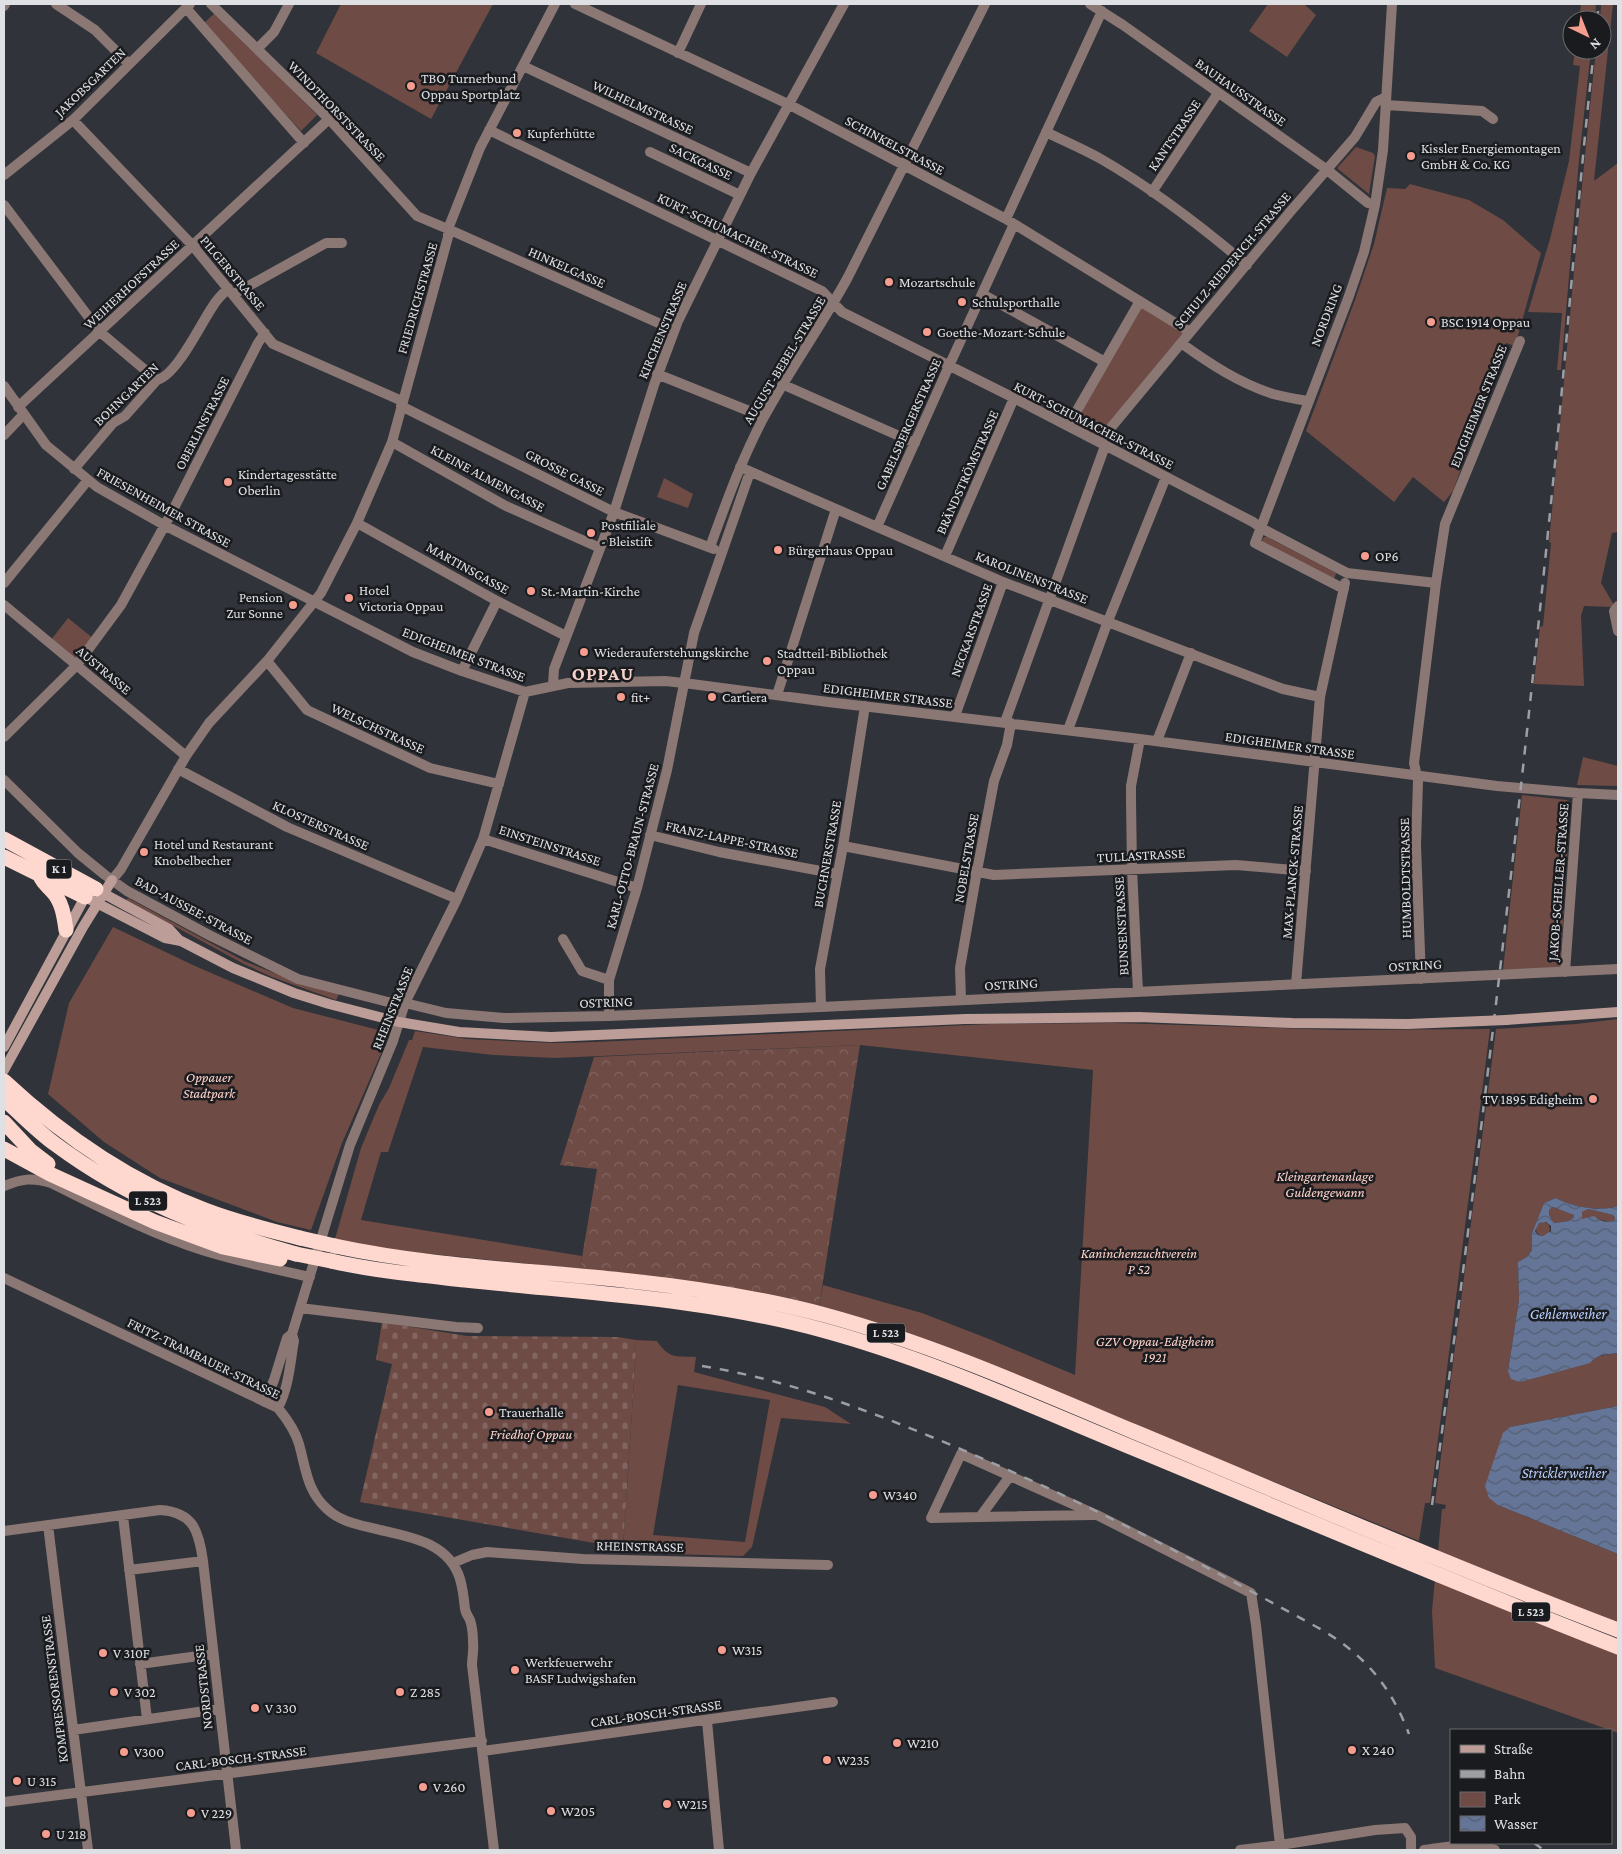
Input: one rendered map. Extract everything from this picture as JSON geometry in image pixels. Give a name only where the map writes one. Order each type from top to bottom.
[{"type":"highway","name":"K 1","points":[[4,839],[95,896]]},
{"type":"highway","points":[[4,857],[39,875],[95,896]]},
{"type":"highway","points":[[39,875],[60,903],[66,930]]},
{"type":"highway","name":"L 523","points":[[4,1081],[23,1107],[54,1143],[84,1164],[138,1196],[194,1222],[295,1258],[329,1265],[685,1302],[755,1314],[822,1330],[888,1350],[998,1392],[1618,1647]]},
{"type":"highway","name":"L 523","points":[[4,1099],[23,1107],[147,1184],[204,1210],[242,1223],[366,1252],[437,1262],[687,1287],[758,1299],[825,1315],[891,1335],[997,1374],[1404,1544],[1618,1630]]},
{"type":"highway","points":[[4,1122],[31,1151],[75,1185]]},
{"type":"highway","points":[[4,1140],[31,1151]]},
{"type":"highway","points":[[4,1149],[147,1219],[205,1241],[223,1247],[295,1258]]},
{"type":"street","points":[[56,4],[95,30],[129,64]]},
{"type":"street","name":"WINDTHORSTSTRASSE","points":[[211,4],[330,119],[417,216],[448,229]]},
{"type":"street","points":[[257,49],[274,32],[289,4]]},
{"type":"street","name":"FRIEDRICHSTRASSE","points":[[112,880],[121,869],[186,756],[209,723],[267,661],[321,593],[357,523],[392,442],[401,403],[448,237],[448,229],[480,148],[555,4]]},
{"type":"street","name":"SCHINKELSTRASSE","points":[[575,4],[790,105],[1010,222],[1190,332]]},
{"type":"street","points":[[678,52],[701,4]]},
{"type":"street","name":"KIRCHENSTRASSE","points":[[553,686],[554,669],[614,512],[657,374],[674,330],[751,173],[844,4]]},
{"type":"street","name":"AUGUST-BEBEL-STRASSE","points":[[710,547],[740,467],[764,417],[834,304],[985,4]]},
{"type":"street","name":"BAUHAUSSTRASSE","points":[[1090,4],[1326,169],[1368,203],[1375,204]]},
{"type":"street","name":"NORDRING","points":[[1261,528],[1364,252],[1375,204],[1383,150],[1392,4]]},
{"type":"street","points":[[188,6],[304,143]]},
{"type":"street","name":"JAKOBSGARTEN","points":[[4,175],[73,120],[188,6]]},
{"type":"street","name":"GABELSBERGERSTRASSE","points":[[877,527],[982,294],[1046,132],[1102,12]]},
{"type":"street","name":"WILHELMSTRASSE","points":[[523,66],[751,173]]},
{"type":"street","name":"KANTSTRASSE","points":[[1152,192],[1218,92]]},
{"type":"street","points":[[1386,101],[1482,111],[1493,118]]},
{"type":"street","name":"SCHULZ-RIEDERICH-STRASSE","points":[[1050,600],[1102,444],[1190,332],[1355,137],[1376,102],[1386,101]]},
{"type":"street","name":"WEIHERHOFSTRASSE","points":[[4,435],[21,411],[100,332],[330,119]]},
{"type":"street","name":"PILGERSTRASSE","points":[[73,120],[192,246],[273,344],[401,403]]},
{"type":"street","name":"KURT-SCHUMACHER-STRASSE","points":[[489,130],[822,291],[842,312],[1014,398],[1347,573],[1436,584]]},
{"type":"street","points":[[1046,132],[1100,158],[1152,192],[1186,215],[1247,265]]},
{"type":"street","name":"SACKGASSE","points":[[650,152],[740,195]]},
{"type":"street","points":[[4,205],[100,332],[156,380]]},
{"type":"street","name":"HINKELGASSE","points":[[448,229],[674,330]]},
{"type":"street","points":[[231,291],[326,243],[342,243]]},
{"type":"street","name":"BOHNGARTEN","points":[[74,468],[113,422],[125,416],[156,380],[163,378],[181,357],[213,305],[231,291]]},
{"type":"street","points":[[982,294],[1105,362]]},
{"type":"street","points":[[1068,426],[1140,301]]},
{"type":"street","name":"OBERLINSTRASSE","points":[[4,737],[76,666],[121,605],[264,333]]},
{"type":"street","name":"EDIGHEIMER STRASSE","points":[[1416,776],[1414,763],[1445,524],[1520,341]]},
{"type":"street","points":[[1181,344],[1214,367],[1241,382],[1274,394],[1308,401]]},
{"type":"street","points":[[657,374],[764,417]]},
{"type":"street","points":[[784,385],[915,443]]},
{"type":"street","name":"FRIESENHEIMER STRASSE","points":[[4,386],[46,445],[97,487],[164,526],[313,603]]},
{"type":"street","name":"BRÄNDSTRÖMSTRASSE","points":[[945,556],[1014,398]]},
{"type":"street","name":"GROSSE GASSE","points":[[401,403],[614,512],[722,552]]},
{"type":"street","name":"KLEINE ALMENGASSE","points":[[392,442],[506,506],[600,548]]},
{"type":"street","name":"KAROLINENSTRASSE","points":[[740,467],[1003,582],[1283,689],[1320,697]]},
{"type":"street","points":[[684,682],[694,633],[750,472]]},
{"type":"street","points":[[1068,730],[1108,621],[1166,477]]},
{"type":"street","points":[[4,584],[88,480]]},
{"type":"street","points":[[777,696],[836,510]]},
{"type":"street","name":"MARTINSGASSE","points":[[357,523],[566,636]]},
{"type":"street","points":[[1261,528],[1255,543],[1344,589]]},
{"type":"street","points":[[1314,762],[1320,697],[1347,573]]},
{"type":"street","name":"NECKARSTRASSE","points":[[955,716],[1003,582]]},
{"type":"street","points":[[462,671],[497,600]]},
{"type":"street","name":"NOBELSTRASSE","points":[[961,1000],[960,968],[994,780],[1007,745],[1008,722],[1050,600]]},
{"type":"street","name":"EDIGHEIMER STRASSE","points":[[313,603],[413,652],[525,692],[576,683],[684,682],[777,696],[1008,722],[1416,776],[1521,788],[1618,795]]},
{"type":"street","name":"AUSTRASSE","points":[[4,605],[186,756]]},
{"type":"street","points":[[1618,606],[1614,611],[1618,632]]},
{"type":"street","points":[[1157,741],[1191,653]]},
{"type":"street","name":"WELSCHSTRASSE","points":[[267,661],[307,710],[430,768],[499,784]]},
{"type":"street","name":"KARL-OTTO-BRAUN-STRASSE","points":[[609,1016],[609,980],[638,888],[667,770],[684,682]]},
{"type":"street","name":"RHEINSTRASSE","points":[[265,1402],[287,1338],[292,1334],[350,1145],[394,1041],[405,1003],[457,899],[483,839],[525,692]]},
{"type":"street","name":"BUCHNERSTRASSE","points":[[821,1007],[820,969],[843,846],[865,706]]},
{"type":"street","name":"BUNSENSTRASSE","points":[[1138,992],[1132,870],[1131,786],[1140,739]]},
{"type":"street","name":"MAX-PLANCK-STRASSE","points":[[1296,984],[1314,762]]},
{"type":"street","name":"KLOSTERSTRASSE","points":[[178,769],[287,827],[457,899]]},
{"type":"street","name":"HUMBOLDTSTRASSE","points":[[1416,776],[1418,786],[1416,845],[1422,979]]},
{"type":"street","name":"BAD-AUSSEE-STRASSE","points":[[4,780],[78,853],[127,891],[209,935],[298,978],[388,1002],[405,1003]]},
{"type":"street","name":"JAKOB-SCHELLER-STRASSE","points":[[1565,972],[1578,793]]},
{"type":"street","name":"FRANZ-LAPPE-STRASSE","points":[[650,835],[719,852],[837,874]]},
{"type":"street","name":"EINSTEINSTRASSE","points":[[483,839],[638,888]]},
{"type":"street","name":"TULLASTRASSE","points":[[843,846],[994,875],[1236,865],[1306,871]]},
{"type":"street","points":[[4,1047],[66,930],[95,896],[112,880]]},
{"type":"street","points":[[4,1070],[95,896]]},
{"type":"street","name":"K 1","points":[[95,896],[165,938],[181,941],[233,968],[294,993],[399,1022],[459,1032],[551,1037],[965,1019],[1140,1017],[1302,1023],[1408,1024],[1506,1020],[1618,1012]]},
{"type":"street","points":[[564,939],[582,971],[609,980]]},
{"type":"street","name":"OSTRING","points":[[405,1003],[446,1013],[504,1018],[609,1016],[1618,970]]},
{"type":"street","points":[[4,1186],[24,1179],[38,1179],[51,1183],[121,1217],[180,1242],[230,1258],[310,1277]]},
{"type":"street","name":"FRITZ-TRAMBAUER-STRASSE","points":[[4,1278],[278,1408],[292,1426],[299,1443],[305,1473],[312,1490],[328,1510],[347,1522],[421,1540],[432,1545],[453,1564],[460,1578],[466,1613],[465,1620],[469,1631],[467,1646],[472,1655],[482,1746]]},
{"type":"street","points":[[300,1308],[478,1328]]},
{"type":"street","name":"RHEINSTRASSE","points":[[278,1408],[286,1388],[294,1340],[292,1334]]},
{"type":"street","points":[[1097,1515],[931,1518],[961,1454],[1097,1515],[1251,1593],[1280,1845]]},
{"type":"street","points":[[980,1517],[1010,1476]]},
{"type":"street","name":"NORDSTRASSE","points":[[123,1516],[160,1510],[172,1511],[192,1522],[197,1534],[203,1561],[236,1850]]},
{"type":"street","points":[[4,1531],[123,1516],[147,1719]]},
{"type":"street","name":"KOMPRESSORENSTRASSE","points":[[48,1525],[88,1850]]},
{"type":"street","name":"RHEINSTRASSE","points":[[453,1564],[472,1555],[488,1552],[583,1559],[828,1564]]},
{"type":"street","points":[[129,1570],[203,1561]]},
{"type":"street","points":[[140,1664],[213,1654]]},
{"type":"street","name":"CARL-BOSCH-STRASSE","points":[[4,1802],[226,1773],[707,1721],[833,1702]]},
{"type":"street","points":[[73,1730],[219,1708]]},
{"type":"street","points":[[707,1721],[719,1850]]},
{"type":"street","points":[[482,1746],[494,1850]]},
{"type":"street","points":[[1240,1850],[1375,1830],[1406,1828],[1411,1837],[1411,1850]]},
{"type":"street","points":[[1424,1850],[1463,1845],[1495,1850]]},
{"type":"green space","name":"TBO Turnerbund Oppau Sportplatz","points":[[341,4],[493,4],[431,119],[316,53]]},
{"type":"green space","points":[[1268,4],[1304,4],[1316,15],[1287,57],[1249,31]]},
{"type":"green space","points":[[1581,4],[1596,4],[1596,10],[1580,10]]},
{"type":"green space","points":[[1601,4],[1613,4],[1612,13],[1612,10],[1601,10]]},
{"type":"green space","points":[[216,12],[317,115],[301,131],[203,24]]},
{"type":"green space","points":[[1574,60],[1590,60],[1579,160],[1561,370],[1557,370],[1562,313],[1528,312],[1550,239],[1569,161],[1580,66],[1573,65]]},
{"type":"green space","points":[[1595,60],[1607,60],[1594,181],[1618,163],[1618,532],[1612,533],[1601,583],[1614,605],[1612,607],[1584,606],[1581,616],[1584,686],[1534,684],[1540,627],[1543,626],[1551,543],[1549,542]]},
{"type":"green space","points":[[1356,147],[1373,153],[1375,156],[1369,194],[1338,169]]},
{"type":"green space","name":"BSC 1914 Oppau","points":[[1410,184],[1469,200],[1503,220],[1541,253],[1515,346],[1506,343],[1453,491],[1444,502],[1413,477],[1394,502],[1306,431],[1374,244],[1387,188],[1405,189]]},
{"type":"green space","points":[[1140,305],[1186,333],[1098,438],[1071,425]]},
{"type":"green space","points":[[664,478],[693,494],[688,508],[657,497]]},
{"type":"green space","points":[[1264,537],[1336,573],[1335,577],[1333,579],[1263,544],[1262,540]]},
{"type":"green space","points":[[68,618],[94,639],[77,661],[51,640]]},
{"type":"green space","points":[[1583,757],[1618,766],[1618,786],[1577,785]]},
{"type":"green space","points":[[1522,795],[1567,800],[1569,802],[1560,968],[1503,970]]},
{"type":"green space","points":[[128,898],[244,961],[299,983],[339,994],[336,1000],[272,977],[244,964],[126,900]]},
{"type":"green space","name":"Oppauer Stadtpark","points":[[113,927],[195,966],[293,1008],[390,1033],[342,1143],[311,1230],[277,1222],[160,1178],[104,1142],[48,1094],[69,1003]]},
{"type":"green space","points":[[1618,1019],[1618,1206],[1603,1209],[1586,1208],[1556,1198],[1544,1203],[1532,1233],[1532,1250],[1527,1257],[1518,1262],[1519,1300],[1508,1371],[1618,1353],[1618,1406],[1510,1427],[1498,1505],[1618,1554],[1618,1623],[1438,1551],[1442,1509],[1445,1509],[1446,1505],[1435,1503],[1496,1029],[1576,1024]]},
{"type":"green space","points":[[1116,1023],[1341,1030],[1490,1029],[1430,1503],[1425,1503],[1419,1541],[1144,1429],[819,1307],[823,1285],[922,1313],[1075,1375],[1093,1070],[860,1045],[554,1058],[493,1055],[423,1047],[388,1152],[381,1152],[361,1220],[582,1256],[580,1269],[391,1250],[335,1239],[361,1148],[409,1040],[412,1040],[415,1031],[467,1039],[554,1043],[991,1024]]},
{"type":"green space","points":[[860,1045],[819,1307],[580,1269],[597,1169],[560,1165],[594,1057]]},
{"type":"green space","points":[[1553,1207],[1574,1215],[1574,1217],[1569,1221],[1554,1223],[1549,1215],[1549,1210]]},
{"type":"green space","points":[[1588,1209],[1613,1215],[1614,1221],[1610,1222],[1589,1217],[1585,1220],[1582,1219],[1581,1212]]},
{"type":"green space","points":[[1540,1222],[1546,1222],[1550,1229],[1546,1236],[1540,1236],[1536,1232],[1536,1226]]},
{"type":"green space","name":"Friedhof Oppau","points":[[382,1322],[467,1336],[618,1337],[636,1340],[634,1347],[636,1350],[623,1548],[360,1502],[392,1364],[376,1360]]},
{"type":"green space","points":[[636,1340],[657,1341],[669,1354],[696,1357],[694,1372],[825,1407],[851,1424],[781,1418],[752,1547],[743,1556],[631,1553],[623,1548],[636,1350],[634,1347]],"holes":[[[678,1385],[770,1400],[745,1542],[653,1535]]]},
{"type":"green space","points":[[1435,1579],[1618,1654],[1618,1733],[1612,1731],[1612,1729],[1607,1729],[1435,1668],[1432,1611]]},
{"type":"water","name":"Gehlenweiher","points":[[1556,1198],[1586,1208],[1603,1209],[1618,1206],[1618,1353],[1599,1356],[1590,1363],[1520,1382],[1511,1379],[1508,1371],[1519,1300],[1518,1262],[1527,1257],[1532,1250],[1532,1233],[1544,1203]],"holes":[[[1553,1207],[1574,1215],[1574,1217],[1569,1221],[1554,1223],[1549,1215],[1549,1210]],[[1588,1209],[1613,1215],[1615,1218],[1614,1221],[1609,1222],[1594,1216],[1582,1219],[1582,1212]],[[1546,1222],[1551,1226],[1551,1231],[1543,1236],[1538,1235],[1535,1231],[1539,1223]]]},
{"type":"water","name":"Stricklerweiher","points":[[1618,1406],[1618,1554],[1498,1505],[1489,1498],[1485,1486],[1503,1433],[1510,1427]]},
{"type":"railway","points":[[1598,10],[1599,4]]},
{"type":"railway","points":[[1432,1505],[1467,1242],[1529,716],[1593,60]]},
{"type":"railway","points":[[702,1366],[766,1379],[798,1388],[890,1420],[1020,1475],[1121,1523],[1316,1627],[1345,1646],[1379,1678],[1393,1699],[1409,1734]]},
{"type":"railway","points":[[1535,1844],[1544,1850]]},
{"type":"place","name":"TBO Turnerbund Oppau Sportplatz","points":[[411,86]]},
{"type":"place","name":"Kupferhütte","points":[[517,133]]},
{"type":"place","name":"Kissler Energiemontagen GmbH & Co. KG","points":[[1411,156]]},
{"type":"place","name":"Mozartschule","points":[[889,282]]},
{"type":"place","name":"Schulsporthalle","points":[[962,302]]},
{"type":"place","name":"BSC 1914 Oppau","points":[[1431,322]]},
{"type":"place","name":"Goethe-Mozart-Schule","points":[[927,332]]},
{"type":"place","name":"Kindertagesstätte Oberlin","points":[[228,482]]},
{"type":"place","name":"Postfiliale - Bleistift","points":[[591,533]]},
{"type":"place","name":"Bürgerhaus Oppau","points":[[778,550]]},
{"type":"place","name":"OP6","points":[[1365,556]]},
{"type":"place","name":"St.-Martin-Kirche","points":[[531,591]]},
{"type":"place","name":"Hotel Victoria Oppau","points":[[349,598]]},
{"type":"place","name":"Pension Zur Sonne","points":[[293,605]]},
{"type":"place","name":"Wiederauferstehungskirche","points":[[584,652]]},
{"type":"place","name":"Stadtteil-Bibliothek Oppau","points":[[767,661]]},
{"type":"place","name":"fit+","points":[[621,697]]},
{"type":"place","name":"Cartiera","points":[[712,697]]},
{"type":"place","name":"Hotel und Restaurant Knobelbecher","points":[[144,852]]},
{"type":"place","name":"TV 1895 Edigheim","points":[[1593,1099]]},
{"type":"place","name":"Trauerhalle","points":[[489,1412]]},
{"type":"place","name":"W340","points":[[873,1495]]},
{"type":"place","name":"W315","points":[[722,1650]]},
{"type":"place","name":"V 310F","points":[[103,1653]]},
{"type":"place","name":"Werkfeuerwehr BASF Ludwigshafen","points":[[515,1670]]},
{"type":"place","name":"V 302","points":[[114,1692]]},
{"type":"place","name":"Z 285","points":[[400,1692]]},
{"type":"place","name":"V 330","points":[[255,1708]]},
{"type":"place","name":"W210","points":[[897,1743]]},
{"type":"place","name":"X 240","points":[[1352,1750]]},
{"type":"place","name":"V300","points":[[124,1752]]},
{"type":"place","name":"W235","points":[[827,1760]]},
{"type":"place","name":"U 315","points":[[17,1781]]},
{"type":"place","name":"V 260","points":[[423,1787]]},
{"type":"place","name":"W215","points":[[667,1804]]},
{"type":"place","name":"W205","points":[[551,1811]]},
{"type":"place","name":"V 229","points":[[191,1813]]},
{"type":"place","name":"U 218","points":[[46,1834]]},
{"type":"district","name":"OPPAU","points":[[603,673]]},
{"type":"park label","name":"Kleingartenanlage Guldengewann","points":[[1325,1184]]},
{"type":"park label","name":"Kaninchenzuchtverein P 52","points":[[1139,1262]]},
{"type":"park label","name":"GZV Oppau-Edigheim 1921","points":[[1155,1349]]}]
